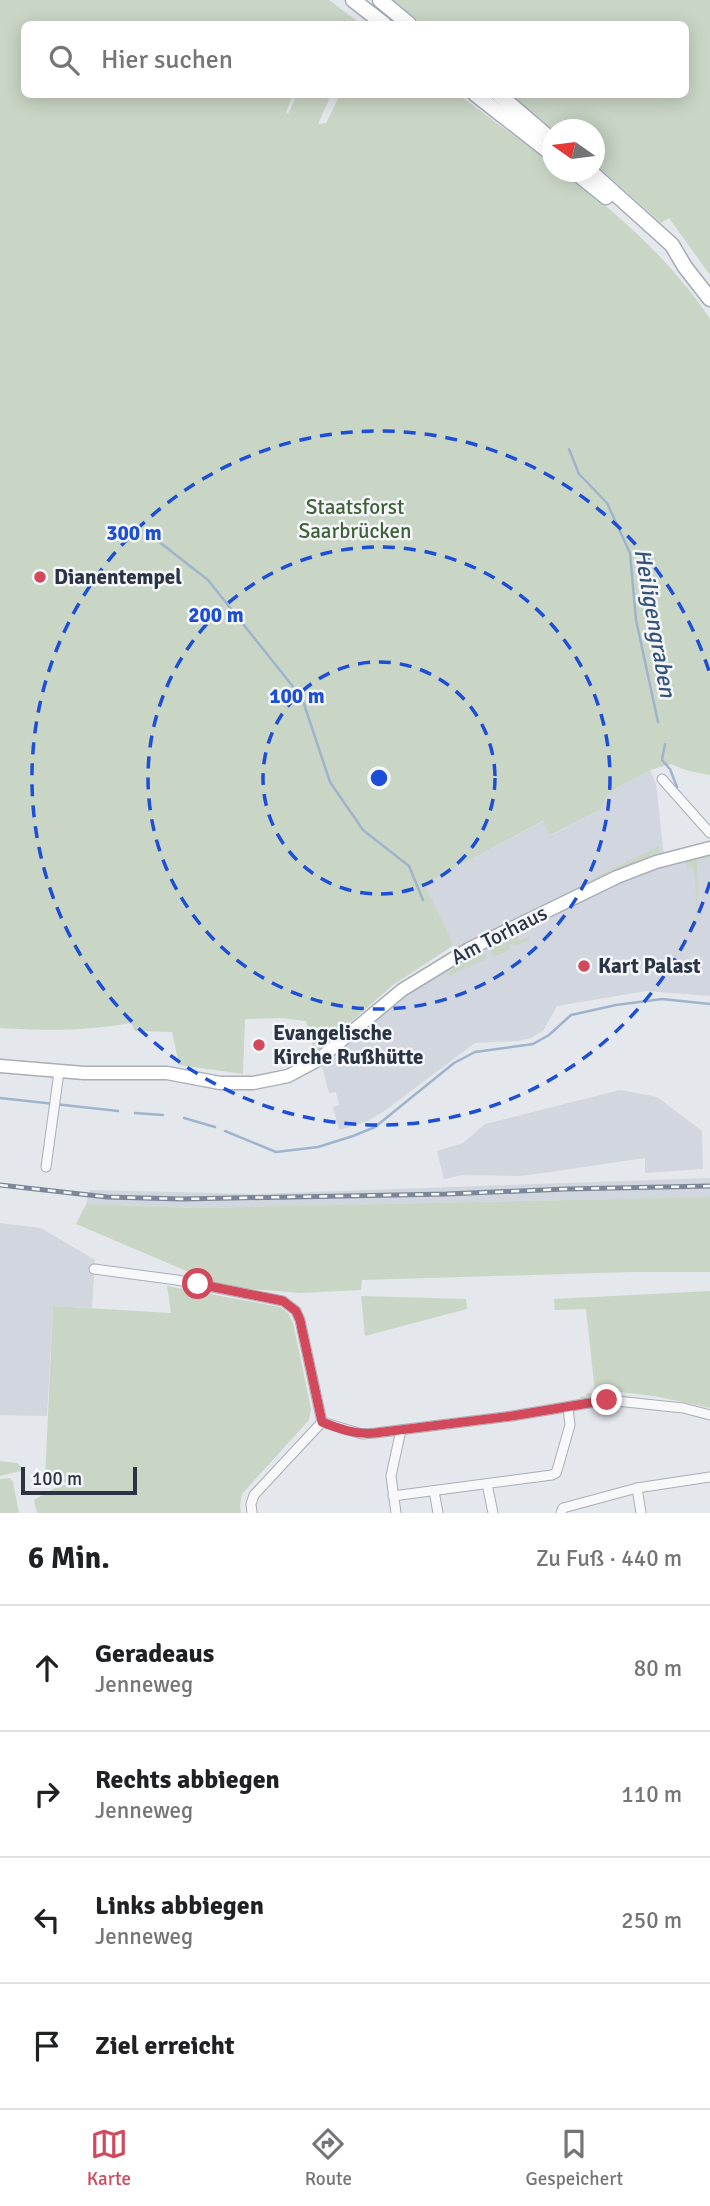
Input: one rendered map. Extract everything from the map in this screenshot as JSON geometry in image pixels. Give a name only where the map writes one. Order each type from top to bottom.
[{"type":"main road","points":[[354,0],[380,21]]},
{"type":"main road","points":[[380,0],[405,21]]},
{"type":"main road","points":[[480,98],[542,146]]},
{"type":"main road","points":[[503,98],[542,131]]},
{"type":"main road","points":[[587,182],[685,267]]},
{"type":"main road","points":[[602,182],[672,245],[710,299]]},
{"type":"main road","name":"Am Torhaus","points":[[0,1066],[59,1072],[158,1073],[211,1082],[253,1083],[288,1076],[311,1065],[402,990],[469,949],[617,877],[656,862],[710,848]]},
{"type":"street","points":[[662,779],[710,833]]},
{"type":"street","points":[[46,1167],[59,1072]]},
{"type":"street","points":[[94,1269],[177,1280],[283,1301],[290,1305],[300,1320],[322,1422]]},
{"type":"street","points":[[322,1422],[362,1434],[615,1400],[683,1408],[710,1415]]},
{"type":"street","points":[[393,1496],[556,1473],[569,1430],[568,1408]]},
{"type":"street","points":[[252,1513],[254,1495],[322,1422]]},
{"type":"street","points":[[396,1513],[392,1467],[401,1430]]},
{"type":"street","points":[[561,1512],[563,1508],[637,1488],[710,1477]]},
{"type":"street","points":[[487,1484],[493,1513]]},
{"type":"street","points":[[637,1488],[641,1513]]},
{"type":"street","points":[[434,1491],[438,1513]]},
{"type":"shaded area","points":[[650,770],[656,784],[665,865],[710,853],[710,996],[646,991],[557,1006],[543,1031],[531,1038],[475,1043],[386,1110],[368,1121],[339,1130],[333,1107],[339,1105],[336,1092],[329,1093],[322,1066],[382,1013],[431,977],[462,961],[423,884],[544,821],[551,835],[600,810],[606,797],[618,787]]},
{"type":"shaded area","points":[[620,1090],[657,1097],[702,1131],[703,1169],[645,1173],[645,1158],[522,1176],[462,1175],[444,1179],[437,1151],[463,1143],[485,1124]]},
{"type":"shaded area","points":[[710,1178],[710,1197],[194,1208],[86,1204],[90,1190],[255,1194]]},
{"type":"shaded area","points":[[0,1223],[41,1228],[95,1260],[92,1308],[53,1306],[47,1416],[0,1415]]},
{"type":"green space","name":"Staatsforst Saarbrücken","points":[[0,0],[329,0],[357,21],[21,21],[21,98],[292,98],[286,112],[288,114],[296,98],[330,98],[318,124],[326,123],[338,98],[463,98],[542,157],[542,182],[576,182],[642,239],[695,297],[710,319],[710,775],[688,771],[671,764],[650,770],[618,787],[606,797],[600,810],[550,835],[543,821],[424,884],[454,945],[393,985],[315,1053],[306,1021],[281,1018],[245,1019],[243,1074],[179,1065],[172,1032],[135,1031],[131,1023],[98,1028],[0,1028]]},
{"type":"green space","points":[[391,0],[710,0],[710,275],[669,218],[661,223],[605,173],[605,119],[542,120],[516,98],[689,98],[689,21],[419,21]]},
{"type":"green space","points":[[659,846],[660,852],[576,887]]},
{"type":"green space","points":[[710,855],[710,858],[697,859],[697,922],[695,876],[692,867],[688,868],[685,861]]},
{"type":"green space","points":[[517,936],[520,941],[530,936],[528,941],[514,946],[513,943],[509,945],[510,950],[493,957],[490,949]]},
{"type":"green space","points":[[484,952],[486,959],[449,976],[447,972]]},
{"type":"green space","points":[[710,1197],[710,1272],[362,1280],[361,1290],[301,1293],[239,1288],[210,1281],[76,1224],[86,1204],[194,1208]]},
{"type":"green space","points":[[167,1286],[280,1307],[288,1313],[293,1323],[311,1409],[309,1420],[242,1494],[241,1513],[37,1513],[34,1500],[59,1486],[77,1484],[45,1479],[53,1306],[171,1313]]},
{"type":"green space","points":[[710,1291],[710,1408],[654,1396],[604,1390],[604,1395],[580,1399],[595,1392],[586,1309],[555,1310],[554,1299]]},
{"type":"green space","points":[[361,1296],[466,1299],[467,1309],[365,1336]]},
{"type":"green space","points":[[0,1461],[17,1463],[25,1470],[0,1476]]},
{"type":"green space","points":[[10,1478],[19,1513],[0,1513],[0,1479]]},
{"type":"waterway","name":"Heiligengraben","points":[[569,449],[579,474],[607,503],[630,553],[636,620],[658,722]]},
{"type":"waterway","points":[[144,530],[208,580],[302,698],[330,782],[363,830],[409,866],[423,900]]},
{"type":"waterway","name":"Heiligengraben","points":[[665,744],[662,760],[670,769],[677,787]]},
{"type":"waterway","points":[[225,1131],[276,1152],[318,1147],[375,1127],[454,1063],[475,1052],[533,1044],[549,1035],[571,1015],[662,999],[710,1004]]},
{"type":"waterway","points":[[0,1098],[118,1111]]},
{"type":"waterway","points":[[135,1113],[163,1115]]},
{"type":"waterway","points":[[184,1118],[215,1127]]},
{"type":"railway","points":[[0,1185],[107,1197],[182,1199],[710,1186]]},
{"type":"place","name":"Dianentempel","points":[[40,577]]},
{"type":"place","name":"Kart Palast","points":[[584,966]]},
{"type":"place","name":"Evangelische Kirche Rußhütte","points":[[259,1045]]},
{"type":"route","points":[[198,1284],[283,1301],[290,1305],[300,1320],[322,1422],[349,1431],[375,1433],[512,1416],[607,1400]]}]
